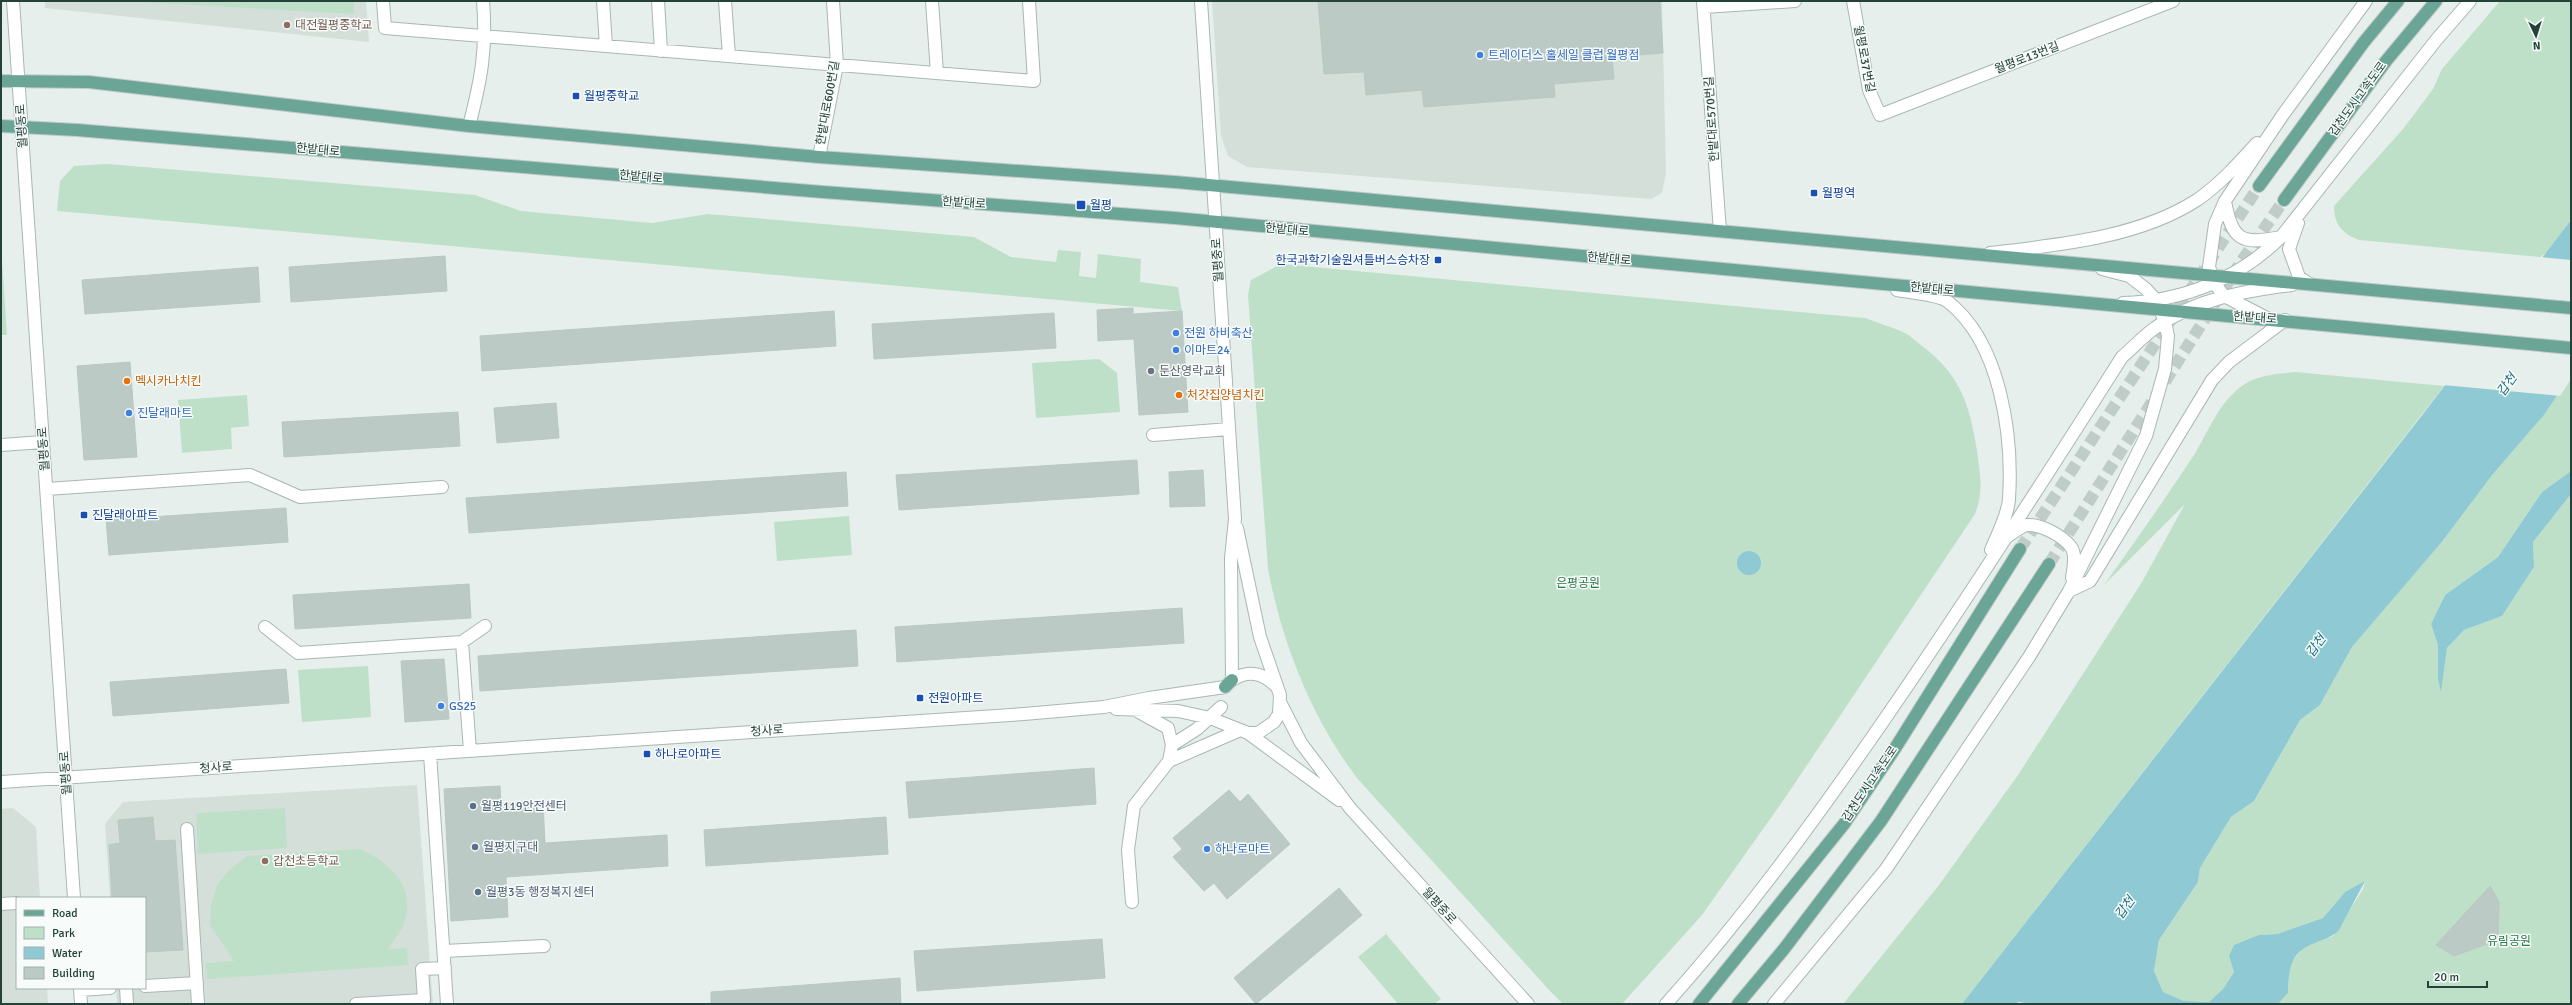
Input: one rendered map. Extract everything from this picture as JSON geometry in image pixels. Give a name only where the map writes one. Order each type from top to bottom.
[{"type":"main road","points":[[2259,186],[2364,42],[2398,1]]},
{"type":"main road","name":"갑천도시고속도로","points":[[2284,200],[2386,61],[2436,1]]},
{"type":"main road","points":[[1,81],[20,80],[89,82],[469,126],[818,157],[1213,185],[1720,230],[2088,266],[2213,280],[2229,277],[2571,308]]},
{"type":"main road","name":"한밭대로","points":[[1,126],[77,130],[783,189],[1215,222],[1862,282],[2082,304],[2164,316],[2180,313],[2289,320],[2571,348]]},
{"type":"main road","name":"갑천도시고속도로","points":[[1699,1004],[1844,824],[1894,750],[2020,549]]},
{"type":"main road","points":[[1738,1004],[1784,949],[1881,821],[2049,564]]},
{"type":"street","name":"월평동로","points":[[13,1],[20,80],[74,897]]},
{"type":"street","points":[[383,1],[385,28],[1034,81],[1029,1]]},
{"type":"street","points":[[469,126],[481,78],[486,36],[483,1]]},
{"type":"street","points":[[603,1],[606,46]]},
{"type":"street","points":[[658,1],[661,51]]},
{"type":"street","points":[[725,1],[729,56]]},
{"type":"street","name":"한밭대로600번길","points":[[818,157],[837,65],[833,1]]},
{"type":"street","points":[[932,1],[937,73]]},
{"type":"street","name":"월평중로","points":[[1200,1],[1235,519]]},
{"type":"street","name":"한밭대로570번길","points":[[1720,230],[1703,4],[1795,1]]},
{"type":"street","name":"월평로37번길","points":[[1853,1],[1869,90],[1880,115]]},
{"type":"street","name":"월평로13번길","points":[[1880,115],[2172,1]]},
{"type":"street","points":[[2269,319],[2224,296],[2213,280],[2209,268],[2211,242],[2215,224],[2225,201],[2282,116],[2366,1]]},
{"type":"street","points":[[2229,277],[2262,256],[2282,237],[2437,39],[2470,1]]},
{"type":"street","points":[[1966,255],[2061,246],[2140,227],[2197,200],[2236,166],[2282,116]]},
{"type":"street","points":[[2225,201],[2229,222],[2234,232],[2243,238],[2254,241],[2282,237]]},
{"type":"street","points":[[2306,206],[2289,249],[2299,277],[2311,284]]},
{"type":"street","points":[[1774,1004],[1886,869],[2029,657],[2069,591],[2146,436],[2165,369],[2168,336],[2164,316],[2155,298],[2129,276],[2088,266]]},
{"type":"street","points":[[2082,304],[2136,302],[2155,298],[2213,280]]},
{"type":"street","points":[[1862,282],[1946,300],[1969,323],[1993,365],[2004,408],[2009,501],[1982,575]]},
{"type":"street","points":[[2180,313],[2224,296],[2311,284]]},
{"type":"street","points":[[1666,1004],[1695,972],[1813,822],[1982,575],[2122,357],[2164,316]]},
{"type":"street","points":[[2069,591],[2090,581],[2212,380],[2229,362],[2289,320]]},
{"type":"street","points":[[1153,435],[1229,429]]},
{"type":"street","points":[[1,445],[44,442]]},
{"type":"street","points":[[47,489],[250,475],[300,497],[442,487]]},
{"type":"street","points":[[1172,746],[1210,718],[1221,707],[1228,684],[1231,558],[1235,519]]},
{"type":"street","points":[[1235,519],[1246,564],[1260,637],[1281,704],[1301,743],[1350,808]]},
{"type":"street","points":[[2006,536],[2026,525],[2038,527],[2059,537],[2071,548],[2074,563],[2069,591]]},
{"type":"street","points":[[265,627],[298,653],[462,642],[485,626]]},
{"type":"street","points":[[462,642],[470,751]]},
{"type":"street","points":[[1104,707],[1228,684],[1250,673],[1269,679],[1276,686]]},
{"type":"street","points":[[1169,761],[1239,730],[1258,733],[1274,722],[1279,714],[1281,704]]},
{"type":"street","points":[[1104,707],[1138,711],[1178,712],[1210,718],[1239,730],[1350,808]]},
{"type":"street","name":"청사로","points":[[1,782],[1104,707]]},
{"type":"street","points":[[1221,707],[1239,730]]},
{"type":"street","points":[[1132,902],[1128,850],[1134,806],[1169,761],[1172,746],[1168,728],[1138,711]]},
{"type":"street","points":[[430,754],[447,1004]]},
{"type":"street","name":"월평중로","points":[[1350,808],[1528,1004]]},
{"type":"street","points":[[187,829],[198,1004]]},
{"type":"street","points":[[1,904],[16,903]]},
{"type":"street","points":[[444,951],[544,946]]},
{"type":"street","points":[[356,1004],[424,1000],[422,969],[445,968]]},
{"type":"street","points":[[146,986],[197,982]]},
{"type":"street","points":[[80,989],[81,1004]]},
{"type":"street","points":[[126,989],[127,1004]]},
{"type":"shaded area","name":"대전월평중학교","points":[[45,1],[366,1],[369,42],[45,8]]},
{"type":"shaded area","points":[[1212,1],[1662,1],[1666,173],[1662,193],[1651,199],[1247,167],[1228,156],[1221,136]]},
{"type":"shaded area","name":"갑천초등학교","points":[[417,785],[433,1004],[117,1004],[116,989],[146,989],[146,897],[110,897],[105,824],[123,802]]},
{"type":"shaded area","points":[[13,808],[36,827],[40,897],[16,897],[16,989],[47,989],[48,1004],[1,1004],[1,809]]},
{"type":"green space","points":[[122,1],[354,1],[354,14]]},
{"type":"green space","points":[[2500,1],[2571,1],[2571,220],[2546,253],[2540,257],[2359,240],[2348,235],[2337,223],[2334,206],[2403,129],[2433,89],[2442,69]]},
{"type":"green space","points":[[108,164],[475,195],[521,211],[652,223],[708,214],[974,237],[1011,257],[1056,262],[1058,250],[1081,252],[1079,276],[1096,278],[1098,254],[1141,259],[1140,282],[1178,287],[1182,311],[57,211],[60,181],[74,166]]},
{"type":"green space","points":[[1,245],[7,335],[1,335]]},
{"type":"green space","name":"은평공원","points":[[1281,264],[1865,318],[1912,337],[1946,368],[1954,379],[1967,405],[1974,434],[1979,467],[1980,498],[1975,514],[1787,795],[1702,915],[1622,1004],[1563,1004],[1357,778],[1341,755],[1312,705],[1290,652],[1281,624],[1268,569],[1248,295],[1251,280]]},
{"type":"green space","points":[[1099,359],[1117,373],[1120,412],[1036,418],[1032,363]]},
{"type":"green space","points":[[2295,372],[2444,386],[1962,1004],[1843,1004],[1939,885],[2018,775],[2142,582],[2185,504],[2104,585],[2194,455],[2222,407],[2236,391],[2250,381],[2269,375]]},
{"type":"green space","name":"유림공원","points":[[2571,375],[2571,471],[2542,492],[2498,557],[2445,595],[2431,624],[2438,645],[2438,680],[2441,690],[2447,648],[2464,630],[2502,616],[2534,567],[2533,542],[2571,494],[2571,1004],[2278,1004],[2288,993],[2289,967],[2293,960],[2305,946],[2333,936],[2363,889],[2365,882],[2345,892],[2323,918],[2277,934],[2259,935],[2229,956],[2234,972],[2223,989],[2209,1002],[2184,1001],[2163,992],[2154,971],[2159,940],[2198,882],[2200,868],[2231,817],[2254,801],[2300,720],[2320,705],[2352,647],[2441,543],[2493,474],[2544,415]]},
{"type":"green space","points":[[247,395],[249,426],[231,428],[232,449],[182,453],[178,400]]},
{"type":"green space","points":[[849,516],[852,555],[777,561],[774,522]]},
{"type":"green space","points":[[368,666],[371,717],[302,722],[298,670]]},
{"type":"green space","points":[[285,808],[287,848],[198,854],[196,813]]},
{"type":"green space","points":[[361,849],[391,869],[404,887],[407,898],[407,910],[404,923],[388,949],[407,948],[408,965],[207,979],[206,963],[234,961],[210,925],[211,906],[217,885],[228,871],[247,856]]},
{"type":"green space","points":[[1386,934],[1441,999],[1434,1004],[1398,1004],[1358,957]]},
{"type":"water","name":"갑천","points":[[2571,220],[2571,375],[2544,415],[2493,474],[2441,543],[2352,647],[2320,705],[2300,720],[2254,801],[2231,817],[2200,868],[2198,882],[2159,940],[2154,971],[2163,992],[2184,1001],[2209,1002],[2223,989],[2234,972],[2229,956],[2234,945],[2259,935],[2277,934],[2323,918],[2345,892],[2365,881],[2339,930],[2331,936],[2306,947],[2295,957],[2290,969],[2288,993],[2278,1004],[2033,1004],[2019,1002],[2014,1004],[1962,1004],[2423,414]]},
{"type":"water","points":[[2571,471],[2571,494],[2533,542],[2534,567],[2502,616],[2464,630],[2447,648],[2441,692],[2438,680],[2438,645],[2431,624],[2445,595],[2498,557],[2542,492]]},
{"type":"water","points":[[1749,551],[1754,552],[1760,558],[1760,568],[1754,574],[1749,575],[1744,574],[1738,568],[1737,563],[1738,558],[1744,552]]},
{"type":"pier","points":[[2540,257],[2571,260],[2571,379],[2560,396],[2443,385]]},
{"type":"building","name":"트레이더스 홀세일 클럽 월평점","points":[[1318,1],[1660,1],[1663,53],[1612,57],[1614,79],[1554,84],[1555,97],[1424,107],[1422,90],[1366,95],[1364,72],[1324,74]]},
{"type":"building","points":[[445,256],[447,291],[291,302],[289,267]]},
{"type":"building","points":[[258,267],[260,302],[85,314],[82,280]]},
{"type":"building","points":[[1133,308],[1133,314],[1182,311],[1188,412],[1139,415],[1134,339],[1098,341],[1097,310]]},
{"type":"building","points":[[834,311],[836,346],[482,371],[480,336]]},
{"type":"building","points":[[1054,313],[1056,348],[874,359],[872,324]]},
{"type":"building","points":[[130,362],[137,457],[84,460],[77,366]]},
{"type":"building","points":[[556,403],[559,438],[497,443],[494,408]]},
{"type":"building","points":[[458,412],[460,446],[284,457],[282,422]]},
{"type":"building","points":[[1137,460],[1139,494],[899,510],[896,475]]},
{"type":"building","points":[[1203,470],[1205,506],[1170,507],[1169,472]]},
{"type":"building","points":[[846,472],[848,506],[469,533],[466,498]]},
{"type":"building","points":[[286,508],[288,542],[109,555],[106,520]]},
{"type":"building","points":[[469,584],[471,618],[295,629],[293,595]]},
{"type":"building","points":[[1182,608],[1184,643],[897,662],[895,627]]},
{"type":"building","points":[[856,630],[858,666],[480,691],[478,656]]},
{"type":"building","points":[[444,659],[449,719],[405,722],[401,661]]},
{"type":"building","points":[[286,669],[289,703],[113,716],[110,682]]},
{"type":"building","points":[[1094,768],[1096,804],[909,818],[906,782]]},
{"type":"building","points":[[500,786],[501,804],[543,802],[545,843],[667,835],[668,866],[506,877],[508,917],[451,921],[444,789]]},
{"type":"building","points":[[1229,790],[1240,802],[1248,794],[1290,844],[1227,899],[1214,883],[1204,891],[1173,857],[1182,849],[1173,838]]},
{"type":"building","points":[[153,817],[155,841],[175,840],[183,950],[146,952],[146,897],[112,897],[109,845],[120,843],[118,820]]},
{"type":"building","points":[[886,817],[888,854],[706,866],[704,830]]},
{"type":"building","points":[[2490,886],[2499,902],[2498,940],[2454,956],[2436,945]]},
{"type":"building","points":[[1339,888],[1362,915],[1256,1004],[1234,978]]},
{"type":"building","points":[[1102,939],[1105,978],[917,991],[914,951]]},
{"type":"building","points":[[900,978],[901,1004],[711,1004],[711,992]]},
{"type":"tunnel","points":[[2020,549],[2259,186]]},
{"type":"tunnel","points":[[2049,564],[2241,262],[2284,200]]},
{"type":"place","name":"대전월평중학교","points":[[287,25]]},
{"type":"place","name":"트레이더스 홀세일 클럽 월평점","points":[[1480,55]]},
{"type":"place","name":"월평중학교","points":[[576,96]]},
{"type":"place","name":"월평역","points":[[1814,193]]},
{"type":"place","name":"월평","points":[[1081,205]]},
{"type":"place","name":"한국과학기술원셔틀버스승차장","points":[[1438,260]]},
{"type":"place","name":"전원 하비축산","points":[[1176,333]]},
{"type":"place","name":"이마트24","points":[[1176,350]]},
{"type":"place","name":"둔산영락교회","points":[[1151,371]]},
{"type":"place","name":"멕시카나치킨","points":[[127,381]]},
{"type":"place","name":"처갓집양념치킨","points":[[1179,395]]},
{"type":"place","name":"진달래마트","points":[[129,413]]},
{"type":"place","name":"진달래아파트","points":[[84,515]]},
{"type":"place","name":"전원아파트","points":[[920,698]]},
{"type":"place","name":"GS25","points":[[441,706]]},
{"type":"place","name":"하나로아파트","points":[[647,754]]},
{"type":"place","name":"월평119안전센터","points":[[473,806]]},
{"type":"place","name":"월평지구대","points":[[475,847]]},
{"type":"place","name":"하나로마트","points":[[1207,849]]},
{"type":"place","name":"갑천초등학교","points":[[265,861]]},
{"type":"place","name":"월평3동 행정복지센터","points":[[478,892]]}]
